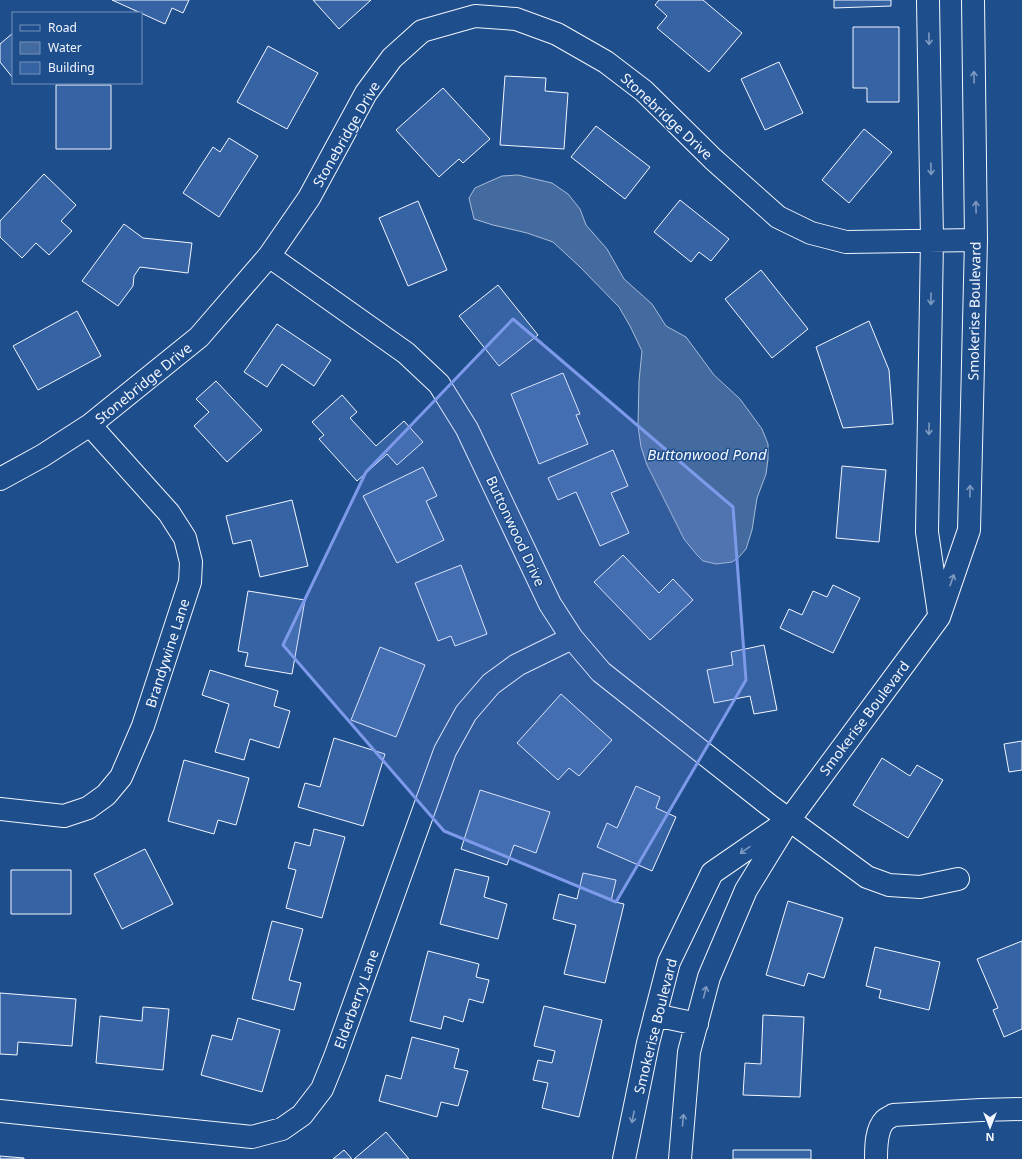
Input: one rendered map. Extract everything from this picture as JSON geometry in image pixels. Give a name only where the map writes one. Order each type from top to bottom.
[{"type":"street","points":[[928,0],[932,240],[927,532],[939,616]]},
{"type":"street","name":"Smokerise Boulevard","points":[[680,1159],[689,1052],[709,977],[746,890],[789,820],[939,616],[969,530],[976,240],[973,0]]},
{"type":"street","name":"Stonebridge Drive","points":[[0,479],[42,456],[90,425],[199,338],[268,256],[309,198],[366,93],[392,58],[422,31],[475,16],[516,19],[557,34],[606,62],[644,91],[713,159],[778,217],[811,233],[846,242],[976,240]]},
{"type":"street","name":"Buttonwood Drive","points":[[268,256],[406,353],[439,384],[467,429],[550,604],[572,638],[601,672],[768,805],[867,877],[889,884],[920,888],[958,879]]},
{"type":"street","name":"Brandywine Lane","points":[[0,809],[64,816],[88,808],[106,795],[121,777],[143,726],[190,582],[191,562],[185,538],[169,513],[90,425]]},
{"type":"street","name":"Elderberry Lane","points":[[0,1111],[252,1137],[282,1129],[302,1115],[322,1089],[336,1057],[445,751],[466,713],[491,684],[516,665],[572,638]]},
{"type":"street","name":"Smokerise Boulevard","points":[[624,1159],[648,1043],[669,962],[712,873],[789,820]]},
{"type":"street","points":[[655,1014],[697,1024]]},
{"type":"street","points":[[876,1159],[876,1148],[879,1132],[884,1121],[893,1115],[982,1110],[1022,1110]]},
{"type":"highlighted area","points":[[513,319],[733,507],[746,680],[616,902],[444,831],[283,645],[366,472]]},
{"type":"water","name":"Buttonwood Pond","points":[[518,175],[552,183],[568,194],[580,209],[586,225],[607,249],[624,279],[652,304],[666,326],[686,337],[714,375],[740,399],[762,429],[768,444],[766,474],[757,498],[752,530],[746,549],[732,562],[716,564],[703,561],[697,555],[684,539],[647,465],[641,447],[638,426],[639,381],[642,351],[619,307],[553,242],[527,233],[474,219],[469,198],[475,188],[502,176]]},
{"type":"building","points":[[112,0],[189,0],[183,13],[172,8],[165,24],[142,14],[142,12],[138,12]]},
{"type":"building","points":[[313,0],[371,0],[339,29]]},
{"type":"building","points":[[659,0],[703,0],[742,33],[709,72],[657,28],[667,16],[655,5]]},
{"type":"building","points":[[834,0],[891,0],[891,6],[834,8]]},
{"type":"building","points":[[853,27],[899,27],[899,102],[867,102],[867,88],[853,88]]},
{"type":"building","points":[[12,34],[12,77],[0,62],[0,44]]},
{"type":"building","points":[[268,46],[318,73],[287,129],[237,102]]},
{"type":"building","points":[[779,62],[803,113],[765,130],[741,79]]},
{"type":"building","points":[[505,76],[546,78],[545,91],[568,93],[564,149],[500,145]]},
{"type":"building","points":[[56,85],[111,85],[111,149],[56,149]]},
{"type":"building","points":[[443,88],[490,139],[463,163],[459,159],[439,177],[396,130]]},
{"type":"building","points":[[596,126],[650,167],[625,199],[571,157]]},
{"type":"building","points":[[864,129],[892,152],[849,203],[822,180]]},
{"type":"building","points":[[229,138],[258,156],[219,217],[183,193],[213,147],[220,152]]},
{"type":"building","points":[[44,174],[76,205],[61,221],[72,231],[49,255],[36,243],[22,258],[0,237],[0,221]]},
{"type":"building","points":[[680,200],[729,239],[711,261],[699,252],[691,262],[654,232]]},
{"type":"building","points":[[418,201],[447,270],[408,286],[379,218]]},
{"type":"building","points":[[124,224],[143,238],[192,243],[188,273],[140,267],[134,276],[133,286],[118,306],[82,281]]},
{"type":"building","points":[[761,270],[808,329],[772,358],[725,299]]},
{"type":"building","points":[[498,285],[538,335],[499,366],[459,316]]},
{"type":"building","points":[[77,311],[101,356],[38,390],[13,346]]},
{"type":"building","points":[[869,321],[889,370],[893,424],[843,428],[816,347]]},
{"type":"building","points":[[277,324],[331,360],[314,386],[282,364],[267,387],[244,372]]},
{"type":"building","points":[[563,373],[580,414],[576,415],[588,444],[539,464],[511,394]]},
{"type":"building","points":[[216,381],[262,430],[227,462],[194,426],[209,412],[196,399]]},
{"type":"building","points":[[342,395],[357,412],[350,418],[376,446],[404,421],[423,442],[397,465],[387,454],[357,481],[319,439],[324,435],[312,422]]},
{"type":"building","points":[[613,450],[628,486],[611,493],[629,533],[600,546],[576,492],[558,500],[548,478]]},
{"type":"building","points":[[842,466],[886,470],[879,542],[836,538]]},
{"type":"building","points":[[423,467],[437,496],[426,501],[444,540],[397,563],[363,496]]},
{"type":"building","points":[[292,500],[308,566],[260,577],[251,540],[233,544],[226,516]]},
{"type":"building","points":[[623,555],[659,593],[673,579],[693,600],[650,640],[594,582]]},
{"type":"building","points":[[461,565],[487,634],[455,646],[451,636],[438,641],[415,583]]},
{"type":"building","points":[[833,585],[860,598],[833,653],[780,628],[789,609],[802,615],[813,591],[827,597]]},
{"type":"building","points":[[248,591],[305,600],[292,674],[245,666],[248,653],[238,651]]},
{"type":"building","points":[[764,645],[777,710],[754,714],[750,696],[714,703],[707,670],[733,665],[731,652]]},
{"type":"building","points":[[380,647],[425,665],[396,737],[351,720]]},
{"type":"building","points":[[210,670],[278,691],[274,706],[290,711],[279,748],[250,739],[244,760],[215,752],[229,704],[202,695]]},
{"type":"building","points":[[561,694],[612,740],[579,776],[569,768],[558,780],[517,743]]},
{"type":"building","points":[[334,738],[385,754],[363,826],[298,807],[305,783],[320,787]]},
{"type":"building","points":[[1022,741],[1022,770],[1009,772],[1004,744]]},
{"type":"building","points":[[882,758],[910,776],[917,765],[943,780],[908,838],[853,805]]},
{"type":"building","points":[[184,760],[249,778],[236,825],[218,820],[214,834],[168,821]]},
{"type":"building","points":[[636,786],[660,797],[656,808],[676,817],[652,871],[597,847],[607,823],[617,828]]},
{"type":"building","points":[[480,790],[550,812],[536,853],[514,845],[507,865],[461,849]]},
{"type":"building","points":[[314,829],[345,837],[322,918],[286,908],[296,870],[288,868],[295,842],[310,846]]},
{"type":"building","points":[[145,849],[173,904],[122,929],[94,874]]},
{"type":"building","points":[[455,869],[489,877],[484,897],[507,904],[498,939],[440,924]]},
{"type":"building","points":[[11,870],[71,870],[71,914],[11,914]]},
{"type":"building","points":[[583,873],[616,880],[611,901],[624,904],[605,983],[564,974],[576,925],[553,919],[559,894],[577,899]]},
{"type":"building","points":[[788,901],[843,918],[824,978],[808,973],[804,986],[766,975]]},
{"type":"building","points":[[272,921],[303,929],[289,980],[301,983],[294,1010],[252,999]]},
{"type":"building","points":[[1022,941],[1022,1029],[1004,1037],[993,1010],[998,1008],[977,959]]},
{"type":"building","points":[[875,947],[940,962],[929,1010],[879,998],[881,990],[866,986]]},
{"type":"building","points":[[428,951],[479,964],[476,977],[489,980],[483,1003],[469,999],[463,1022],[444,1016],[441,1029],[410,1021]]},
{"type":"building","points":[[0,993],[76,999],[72,1046],[18,1042],[17,1055],[0,1054]]},
{"type":"building","points":[[544,1006],[602,1020],[579,1117],[542,1108],[548,1083],[533,1080],[538,1060],[552,1063],[555,1051],[534,1046]]},
{"type":"building","points":[[143,1007],[169,1009],[163,1070],[96,1063],[100,1016],[142,1021]]},
{"type":"building","points":[[763,1015],[804,1017],[800,1097],[743,1095],[745,1063],[761,1064]]},
{"type":"building","points":[[238,1018],[280,1030],[262,1092],[201,1075],[212,1035],[232,1040]]},
{"type":"building","points":[[412,1037],[459,1049],[454,1068],[468,1071],[458,1106],[441,1102],[437,1117],[379,1101],[386,1075],[401,1079]]},
{"type":"building","points":[[386,1132],[409,1159],[354,1159]]},
{"type":"building","points":[[344,1150],[352,1159],[333,1159]]},
{"type":"building","points":[[733,1150],[811,1150],[811,1159],[733,1159]]},
{"type":"building","points":[[0,1156],[24,1158],[24,1159],[0,1159]]}]
